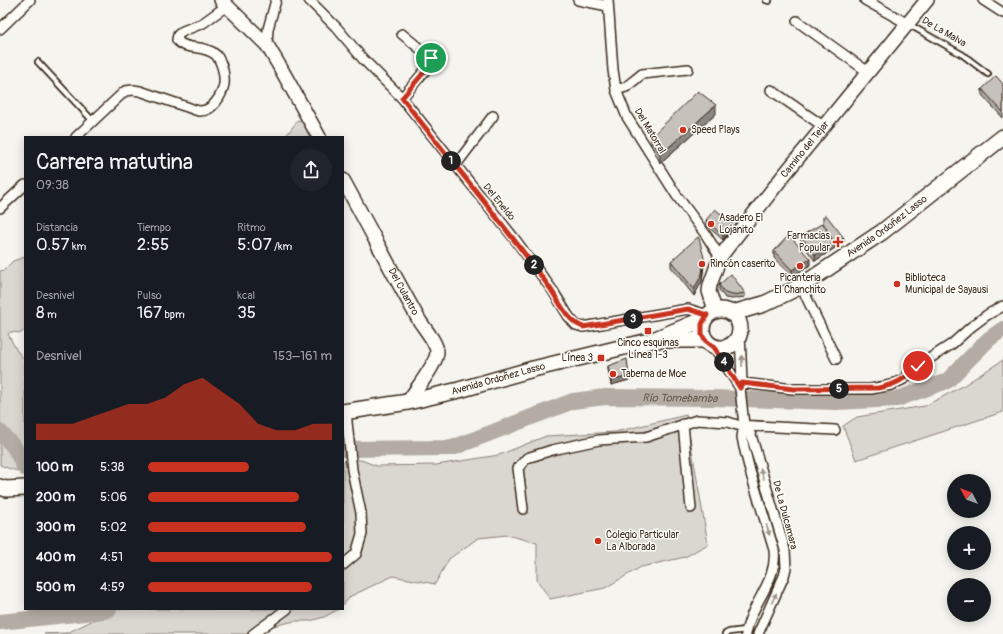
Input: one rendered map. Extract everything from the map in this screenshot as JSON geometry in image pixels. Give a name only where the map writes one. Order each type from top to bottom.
[{"type":"main road","name":"Avenida Ordoñez Lasso","points":[[733,313],[764,304],[802,286],[882,232],[1003,137]]},
{"type":"main road","name":"Avenida Ordoñez Lasso","points":[[740,331],[764,304]]},
{"type":"main road","points":[[727,310],[733,313],[740,323],[740,331],[737,340],[725,348],[710,343],[701,330],[709,315],[727,310]]},
{"type":"main road","name":"Avenida Ordoñez Lasso","points":[[344,412],[408,402],[460,390],[533,369],[653,340],[709,315]]},
{"type":"main road","name":"Avenida Ordoñez Lasso","points":[[653,340],[710,343]]},
{"type":"main road","points":[[3,488],[24,488]]},
{"type":"street","points":[[0,29],[30,0]]},
{"type":"street","points":[[267,45],[268,29],[276,0]]},
{"type":"street","name":"Del Eneldo","points":[[309,0],[337,28],[363,59],[402,98],[514,238],[576,325],[583,327],[688,309],[709,315]]},
{"type":"street","points":[[578,0],[608,3]]},
{"type":"street","name":"De La Malva","points":[[865,0],[908,24]]},
{"type":"street","name":"Camino del Tejar","points":[[709,315],[710,285],[720,257],[823,126],[927,0]]},
{"type":"street","points":[[983,0],[1003,13]]},
{"type":"street","points":[[77,136],[125,91],[140,91],[199,111],[210,108],[221,95],[224,84],[224,71],[216,56],[208,50],[199,47],[184,46],[177,40],[178,35],[183,31],[204,23],[225,3],[267,45],[318,136]]},
{"type":"street","name":"Del Matorral","points":[[608,3],[616,90],[632,124],[677,196],[706,235],[720,257]]},
{"type":"street","points":[[797,22],[868,72]]},
{"type":"street","points":[[402,34],[433,61],[402,98]]},
{"type":"street","points":[[616,90],[626,87],[642,74],[688,68]]},
{"type":"street","points":[[770,90],[823,126]]},
{"type":"street","points":[[455,166],[493,116]]},
{"type":"street","name":"Del Culantro","points":[[344,182],[402,290],[425,330],[433,340],[438,351],[436,360],[408,402]]},
{"type":"street","points":[[0,208],[24,186]]},
{"type":"street","points":[[802,286],[836,359]]},
{"type":"street","points":[[741,387],[871,389],[891,385],[904,379],[918,366],[952,344],[971,327],[1003,306]]},
{"type":"street","name":"De La Dulcamara","points":[[740,331],[741,387],[744,423],[742,437],[750,471],[774,550],[775,558],[770,580],[746,632]]},
{"type":"street","name":"De La Dulcamara","points":[[710,343],[741,387]]},
{"type":"street","points":[[344,412],[352,470],[361,513],[362,534],[356,554],[344,564]]},
{"type":"street","points":[[523,509],[518,468],[527,458],[552,450],[587,442],[646,437],[702,419],[836,430]]},
{"type":"street","name":"De La Dulcamara","points":[[744,423],[752,435],[785,550],[786,560],[784,576],[758,634]]},
{"type":"street","points":[[683,424],[691,508]]},
{"type":"street","points":[[253,634],[286,610]]},
{"type":"lane","name":"De La Malva","points":[[908,24],[963,56],[988,74]]},
{"type":"lane","points":[[38,62],[93,121]]},
{"type":"lane","points":[[725,634],[730,632],[746,632]]},
{"type":"shaded area","points":[[298,120],[307,127],[310,136],[285,136]]},
{"type":"shaded area","points":[[24,257],[24,331],[21,333],[10,332],[8,334],[17,351],[24,359],[24,474],[0,465],[0,271],[4,270],[13,261]]},
{"type":"shaded area","points":[[1003,360],[1003,412],[856,460],[843,426],[857,417],[925,406],[961,387]]},
{"type":"shaded area","points":[[686,415],[708,544],[685,557],[641,567],[605,588],[550,599],[537,580],[537,543],[507,535],[478,538],[449,559],[435,584],[393,576],[351,596],[344,604],[344,461],[361,460],[377,466],[436,465],[499,455],[546,436],[615,432]]},
{"type":"shaded area","points":[[114,610],[337,610],[324,617],[310,621],[295,621],[259,629],[253,634],[44,634],[67,633]]},
{"type":"building","points":[[996,76],[1003,84],[1003,112],[982,89]]},
{"type":"building","name":"Speed Plays","points":[[698,91],[716,105],[660,155],[651,137]]},
{"type":"building","points":[[715,209],[732,223],[723,236],[706,220]]},
{"type":"building","points":[[826,215],[844,238],[834,245],[823,223],[823,217]]},
{"type":"building","points":[[823,223],[834,243],[815,255],[801,236]]},
{"type":"building","points":[[789,235],[810,259],[792,270],[774,251]]},
{"type":"building","points":[[698,237],[704,258],[702,274],[694,289],[671,261]]},
{"type":"building","points":[[731,274],[745,293],[732,295],[725,293],[719,285]]},
{"type":"building","points":[[627,359],[629,376],[611,381],[608,366]]},
{"type":"waterway","name":"Río Tomebamba","points":[[344,449],[452,448],[573,401],[605,397],[712,398],[836,402],[897,399],[947,381],[989,339],[1003,329]]},
{"type":"waterway","points":[[0,432],[14,447],[24,466]]},
{"type":"waterway","name":"Río Tomebamba","points":[[0,622],[106,610]]},
{"type":"place","name":"Speed Plays","points":[[683,130]]},
{"type":"place","name":"Asadero El Lojanito","points":[[711,224]]},
{"type":"place","name":"Farmacias Popular","points":[[838,242]]},
{"type":"place","name":"Rincón caserito","points":[[702,264]]},
{"type":"place","name":"Picanteria El Chanchito","points":[[800,266]]},
{"type":"place","name":"Biblioteca Municipal de Sayausi","points":[[897,284]]},
{"type":"place","name":"Cinco esquinas Línea 1-3","points":[[648,331]]},
{"type":"place","name":"Línea 3","points":[[601,358]]},
{"type":"place","name":"Taberna de Moe","points":[[613,374]]},
{"type":"place","name":"Colegio Particular La Alborada","points":[[598,541]]},
{"type":"route","points":[[431,58],[433,61],[431,64],[402,98],[514,238],[576,325],[583,327],[688,309],[707,315],[702,324],[702,335],[705,340],[714,347],[740,388],[742,383],[794,389],[871,389],[897,383],[904,379],[918,366]]}]
